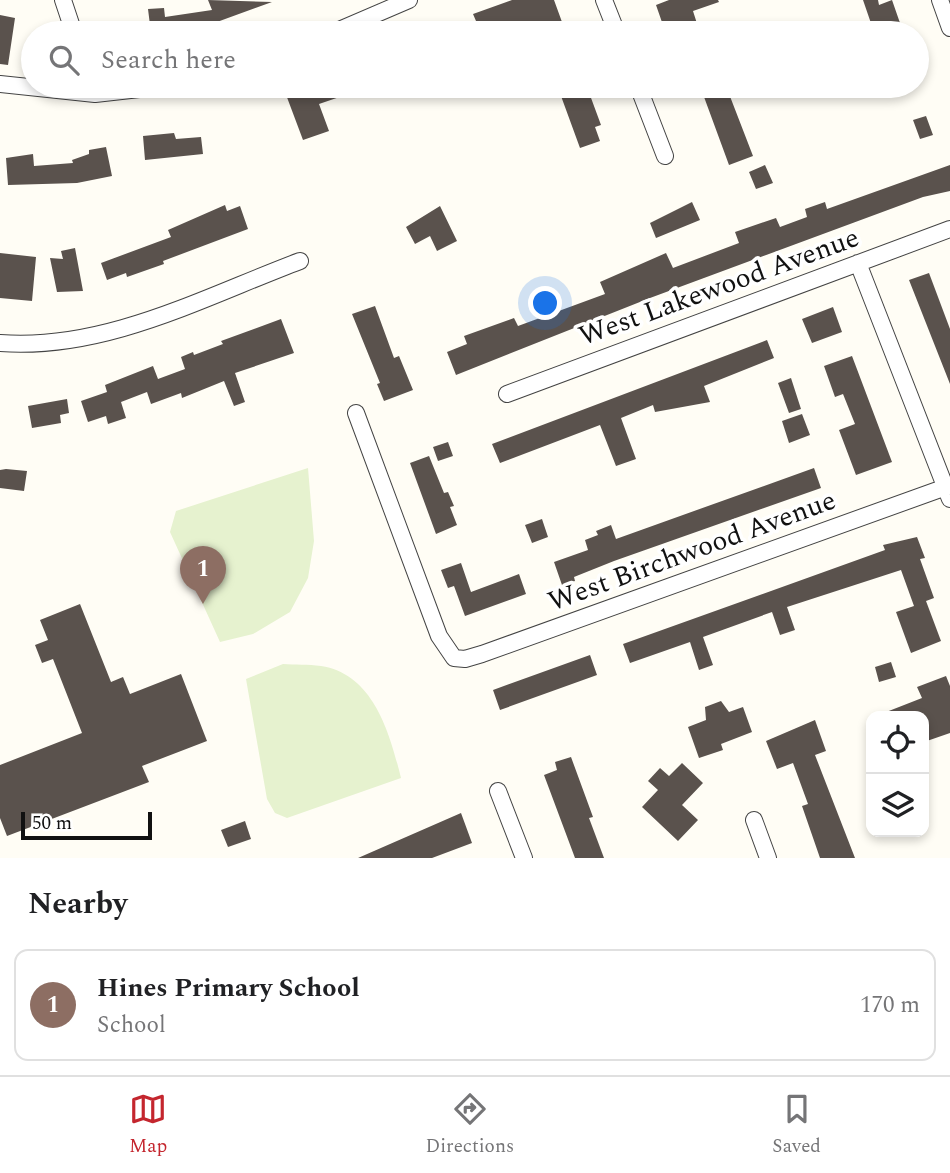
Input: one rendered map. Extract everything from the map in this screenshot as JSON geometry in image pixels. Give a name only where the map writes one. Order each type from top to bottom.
[{"type":"street","points":[[62,0],[70,21]]},
{"type":"street","points":[[360,21],[410,0]]},
{"type":"street","points":[[604,0],[612,21]]},
{"type":"street","points":[[940,0],[950,28]]},
{"type":"street","points":[[0,84],[21,85]]},
{"type":"street","points":[[643,98],[665,156]]},
{"type":"street","name":"West Lakewood Avenue","points":[[507,394],[950,229]]},
{"type":"street","points":[[0,343],[36,346],[86,339],[146,320],[300,261]]},
{"type":"street","points":[[858,263],[948,493]]},
{"type":"street","name":"West Birchwood Avenue","points":[[356,413],[439,636],[454,658],[465,659],[482,654],[948,493]]},
{"type":"street","points":[[498,791],[524,858]]},
{"type":"street","points":[[754,820],[768,858]]},
{"type":"green space","points":[[308,468],[314,541],[308,578],[290,612],[253,634],[220,642],[170,532],[176,511]]},
{"type":"green space","points":[[283,664],[321,666],[339,671],[367,693],[385,725],[401,778],[287,818],[275,813],[267,799],[246,679]]},
{"type":"building","points":[[208,0],[272,2],[220,21],[150,21],[148,9],[164,8],[165,17],[212,10]]},
{"type":"building","points":[[512,0],[554,0],[562,21],[476,21],[473,14]]},
{"type":"building","points":[[669,0],[719,2],[693,11],[696,21],[662,21],[656,5]]},
{"type":"building","points":[[863,0],[878,0],[879,5],[892,0],[899,21],[870,21]]},
{"type":"building","points":[[0,15],[15,18],[8,65],[0,64]]},
{"type":"building","points":[[287,98],[337,98],[319,104],[329,131],[303,140]]},
{"type":"building","points":[[562,98],[591,98],[601,125],[595,127],[600,141],[580,148]]},
{"type":"building","points":[[704,98],[731,98],[753,156],[729,165]]},
{"type":"building","points":[[926,116],[933,135],[920,139],[913,120]]},
{"type":"building","points":[[174,133],[176,139],[201,137],[203,154],[145,160],[143,136]]},
{"type":"building","points":[[106,147],[112,176],[77,183],[8,185],[6,158],[33,154],[34,166],[73,163],[72,160],[89,154],[89,150]]},
{"type":"building","points":[[765,165],[773,183],[756,189],[749,172]]},
{"type":"building","points":[[950,165],[950,191],[923,197],[650,298],[456,375],[447,352],[467,344],[464,336],[514,318],[518,326],[605,294],[600,282],[666,253],[673,268],[739,243],[735,232],[776,218],[780,227],[807,217],[805,209],[825,202],[827,209]]},
{"type":"building","points":[[692,202],[700,220],[656,238],[650,223]]},
{"type":"building","points":[[225,205],[227,211],[240,206],[248,229],[163,261],[164,264],[127,277],[126,273],[107,280],[101,263],[171,237],[168,230]]},
{"type":"building","points":[[440,206],[457,241],[437,251],[430,236],[415,244],[406,227]]},
{"type":"building","points":[[75,248],[83,291],[57,292],[50,258],[63,259],[61,251]]},
{"type":"building","points":[[0,253],[36,257],[32,301],[0,298]]},
{"type":"building","points":[[929,273],[950,329],[950,384],[909,280]]},
{"type":"building","points":[[375,306],[394,358],[399,356],[413,390],[384,401],[377,384],[380,383],[352,314]]},
{"type":"building","points":[[833,307],[842,332],[812,343],[802,319]]},
{"type":"building","points":[[281,319],[294,353],[235,373],[245,402],[234,406],[224,381],[182,398],[181,393],[151,404],[147,392],[121,402],[126,418],[108,424],[106,416],[88,422],[81,401],[107,392],[105,385],[153,366],[158,379],[185,369],[181,357],[223,344],[221,341]]},
{"type":"building","points":[[767,340],[774,358],[704,386],[710,402],[655,412],[653,405],[621,418],[636,459],[616,466],[600,425],[500,463],[492,444]]},
{"type":"building","points":[[852,356],[892,462],[856,475],[839,430],[855,424],[843,394],[835,397],[824,366]]},
{"type":"building","points":[[791,378],[801,409],[789,413],[778,383]]},
{"type":"building","points":[[67,399],[69,413],[60,415],[61,423],[32,428],[28,406]]},
{"type":"building","points":[[802,414],[810,435],[789,443],[782,421]]},
{"type":"building","points":[[448,442],[453,456],[438,461],[433,447]]},
{"type":"building","points":[[429,456],[444,493],[448,492],[454,506],[450,507],[457,525],[436,534],[410,463]]},
{"type":"building","points":[[814,468],[821,488],[614,561],[574,577],[575,581],[562,585],[554,562],[588,550],[585,540],[598,535],[596,531],[611,525],[616,539]]},
{"type":"building","points":[[0,470],[27,471],[24,491],[0,488]]},
{"type":"building","points":[[542,519],[548,537],[532,543],[525,525]]},
{"type":"building","points":[[917,537],[925,558],[920,559],[934,598],[926,601],[941,641],[911,653],[896,612],[914,606],[901,570],[787,607],[795,630],[780,635],[772,612],[703,637],[713,665],[699,670],[690,642],[630,663],[623,644],[885,550],[883,545]]},
{"type":"building","points":[[461,563],[471,592],[519,574],[526,594],[465,616],[454,586],[448,588],[441,570]]},
{"type":"building","points":[[80,604],[111,682],[123,677],[130,694],[181,674],[207,741],[142,766],[149,782],[7,836],[0,818],[0,765],[82,733],[53,659],[42,663],[35,645],[48,640],[40,620]]},
{"type":"building","points":[[590,655],[597,675],[500,710],[493,690]]},
{"type":"building","points":[[891,662],[896,677],[879,682],[875,667]]},
{"type":"building","points":[[946,676],[950,686],[950,733],[929,740],[929,711],[889,711],[922,698],[917,687]]},
{"type":"building","points":[[721,701],[729,712],[743,707],[752,732],[721,744],[723,750],[699,758],[688,727],[706,720],[705,707]]},
{"type":"building","points":[[815,720],[826,751],[815,755],[855,858],[820,858],[802,806],[808,804],[793,763],[777,769],[766,741]]},
{"type":"building","points":[[571,757],[593,817],[589,818],[604,858],[575,858],[544,775],[557,770],[555,762]]},
{"type":"building","points":[[682,763],[703,783],[682,805],[698,820],[678,841],[642,807],[658,790],[648,781],[660,768],[669,776]]},
{"type":"building","points":[[461,813],[472,843],[432,858],[358,858]]},
{"type":"building","points":[[245,821],[251,839],[228,847],[221,830]]},
{"type":"place","name":"Hines Primary School","points":[[203,604]]}]
